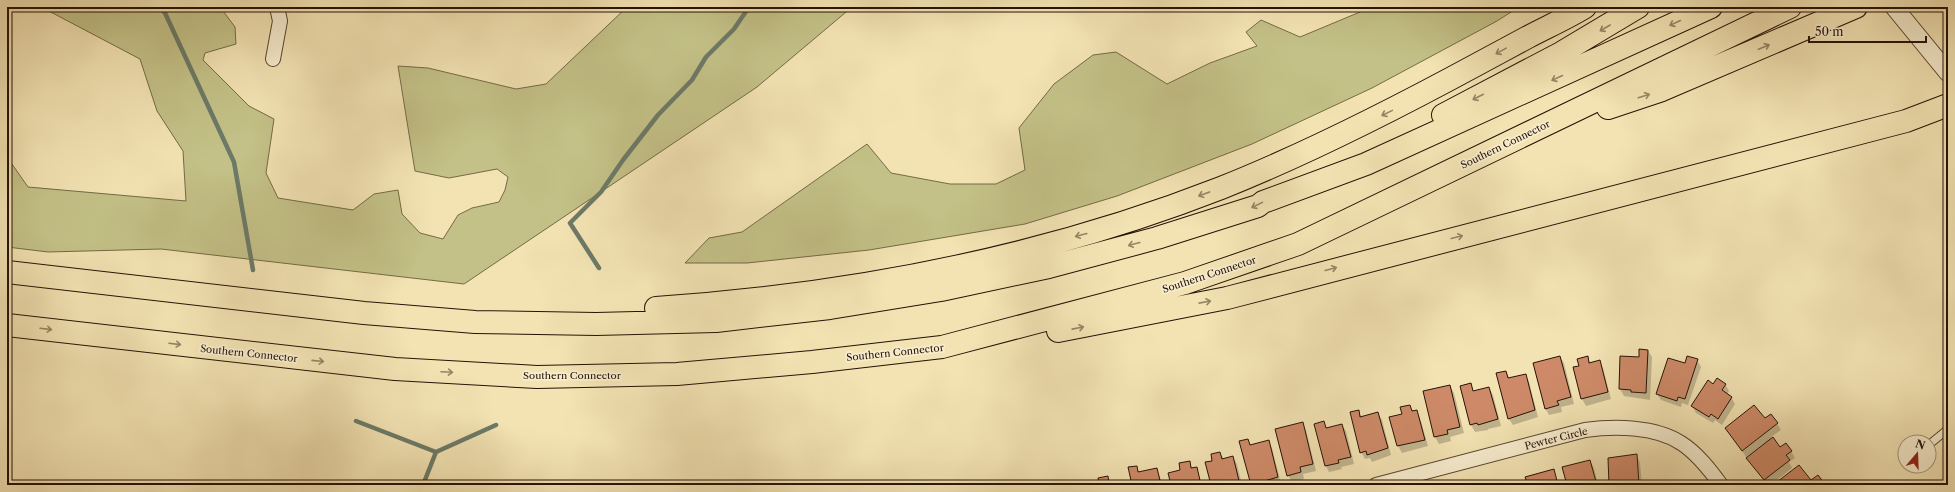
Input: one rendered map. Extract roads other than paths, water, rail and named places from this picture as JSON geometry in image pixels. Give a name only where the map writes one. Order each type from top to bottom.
[{"type":"highway","points":[[1526,38],[1571,7]]},
{"type":"highway","points":[[364,313],[490,311],[561,312],[699,305],[836,289],[901,277],[1030,248],[1094,231],[1222,187],[1354,129],[1404,104],[1585,7]]},
{"type":"highway","points":[[1283,195],[1317,175],[1407,133],[1509,81],[1561,53],[1638,7]]},
{"type":"highway","points":[[7,272],[364,313],[474,322],[596,324],[716,321],[830,308],[941,290],[1049,267],[1157,238],[1258,206],[1366,164],[1711,7]]},
{"type":"highway","name":"Southern Connector","points":[[7,325],[394,369],[537,377],[677,374],[812,362],[942,347],[1185,283],[1298,244],[1790,7]]},
{"type":"highway","points":[[1527,134],[1662,90],[1856,7]]},
{"type":"highway","points":[[942,347],[1026,338],[1227,298],[1906,121],[1948,105]]},
{"type":"street","points":[[274,59],[280,21],[277,7]]},
{"type":"street","points":[[1894,7],[1920,41],[1948,73]]},
{"type":"street","name":"Pewter Circle","points":[[1376,485],[1585,430],[1612,426],[1652,431],[1681,442],[1707,467],[1721,485]]},
{"type":"lane","points":[[1937,438],[1948,429]]},
{"type":"waterway","points":[[159,7],[165,13],[234,162],[253,270]]},
{"type":"waterway","points":[[599,268],[570,223],[601,192],[623,160],[658,115],[692,80],[706,57],[734,29],[749,7]]},
{"type":"waterway","points":[[356,421],[436,452]]},
{"type":"waterway","points":[[423,485],[436,452],[496,425]]}]
